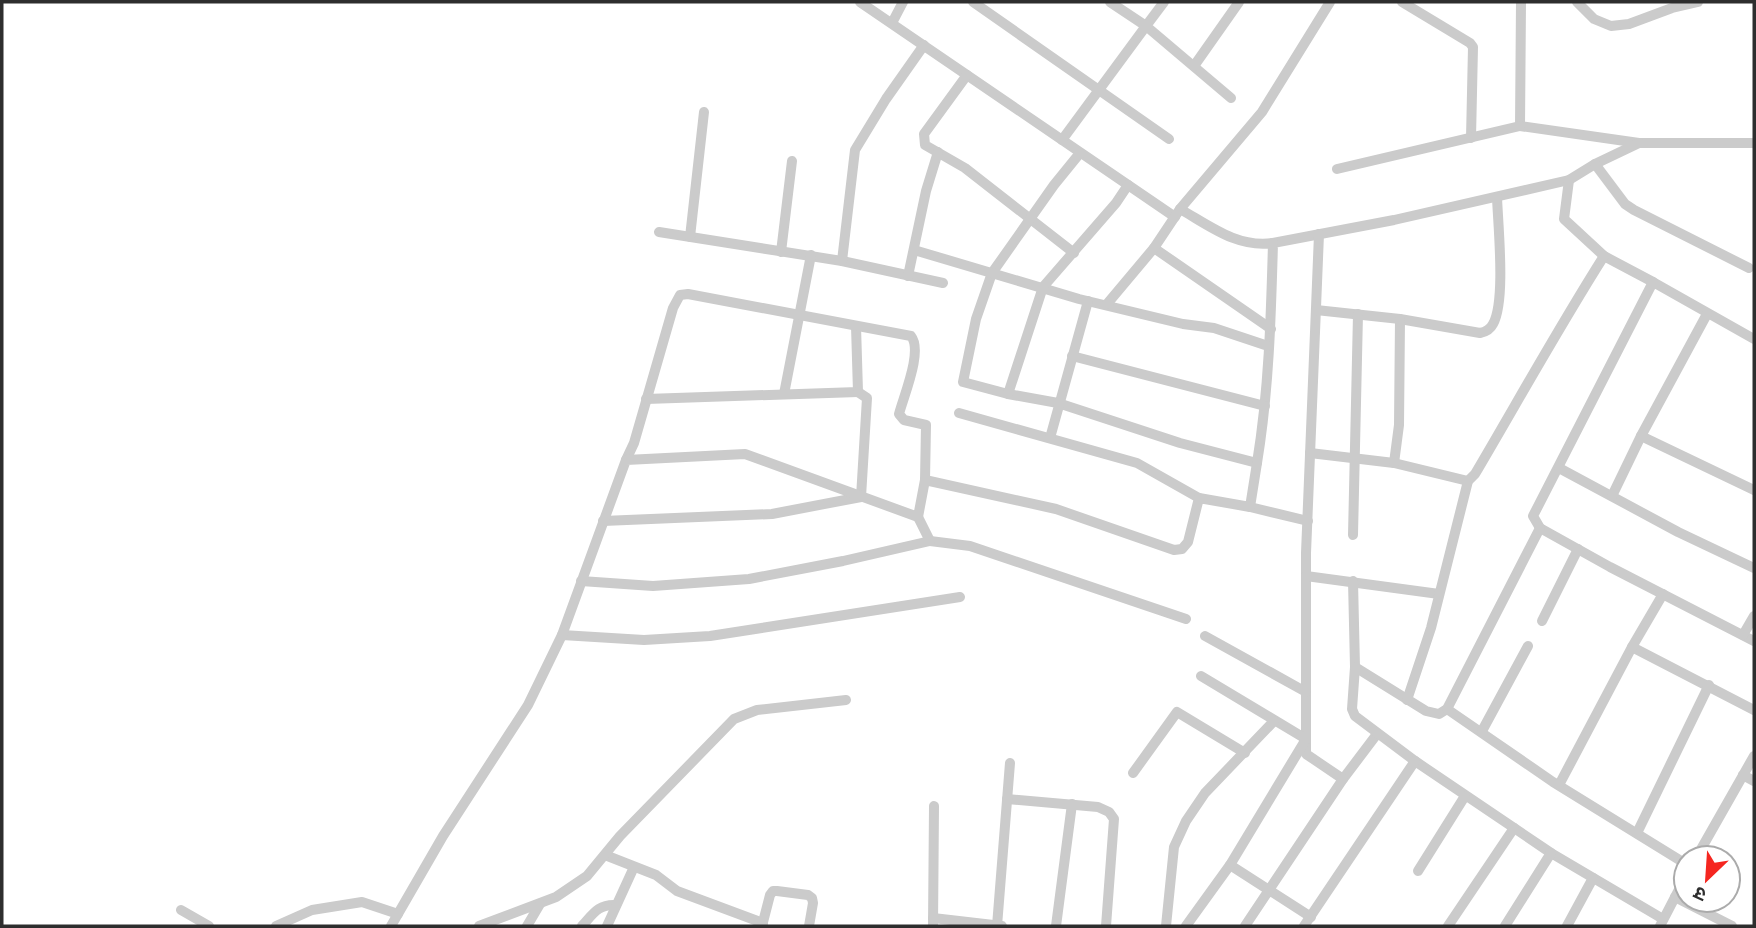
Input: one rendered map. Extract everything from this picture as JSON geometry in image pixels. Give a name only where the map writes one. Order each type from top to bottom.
[{"type":"street","points":[[860,2],[1128,185],[1177,213],[1232,239],[1260,245],[1570,180],[1595,164],[1639,143]]},
{"type":"street","points":[[892,23],[903,2]]},
{"type":"street","points":[[973,2],[1169,139]]},
{"type":"street","points":[[1110,2],[1146,26],[1231,98]]},
{"type":"street","points":[[1062,140],[1164,2]]},
{"type":"street","points":[[1194,66],[1239,2]]},
{"type":"street","points":[[1107,304],[1154,248],[1177,213],[1262,111],[1330,2]]},
{"type":"street","points":[[1402,2],[1471,43],[1471,138]]},
{"type":"street","points":[[1520,127],[1521,2]]},
{"type":"street","points":[[1577,2],[1594,19],[1611,26],[1629,24],[1671,8],[1698,2]]},
{"type":"street","points":[[842,261],[855,150],[886,99],[924,45]]},
{"type":"street","points":[[967,75],[924,134],[925,145],[965,167],[1074,253]]},
{"type":"street","points":[[690,237],[704,112]]},
{"type":"street","points":[[1337,169],[1520,127],[1639,143],[1754,143]]},
{"type":"street","points":[[908,276],[926,191],[938,152]]},
{"type":"street","points":[[1080,153],[992,273],[976,318],[962,381],[1009,394],[1058,403],[1180,443],[1258,463]]},
{"type":"street","points":[[781,252],[792,161]]},
{"type":"street","points":[[1595,164],[1625,204],[1749,268]]},
{"type":"street","points":[[1570,180],[1564,219],[1604,256],[1754,339]]},
{"type":"street","points":[[1009,394],[1043,287],[1116,203],[1128,185]]},
{"type":"street","points":[[1316,310],[1399,319],[1479,333],[1490,328],[1500,306],[1497,197]]},
{"type":"street","points":[[659,232],[811,255],[943,283]]},
{"type":"street","points":[[1319,234],[1306,576],[1306,754],[1343,779]]},
{"type":"street","points":[[1250,506],[1265,405],[1271,329],[1273,243]]},
{"type":"street","points":[[1154,248],[1271,329]]},
{"type":"street","points":[[914,250],[1088,301],[1183,324],[1214,328],[1268,346]]},
{"type":"street","points":[[784,394],[811,255]]},
{"type":"street","points":[[1407,700],[1439,594],[1468,481],[1475,474],[1604,256]]},
{"type":"street","points":[[1653,282],[1533,516],[1540,528],[1754,640]]},
{"type":"street","points":[[391,926],[443,836],[528,705],[562,635],[626,460],[673,308],[680,295],[688,294],[800,313],[908,334],[914,338],[916,354],[899,414],[904,420],[926,425],[925,480],[918,517],[930,541]]},
{"type":"street","points":[[1050,438],[1088,301]]},
{"type":"street","points":[[1353,535],[1358,314]]},
{"type":"street","points":[[1612,496],[1707,314]]},
{"type":"street","points":[[1394,463],[1399,425],[1399,319]]},
{"type":"street","points":[[856,326],[858,392]]},
{"type":"street","points":[[1072,356],[1265,405]]},
{"type":"street","points":[[646,399],[858,392],[867,398],[861,496]]},
{"type":"street","points":[[959,412],[1137,463],[1199,498],[1250,506],[1308,521]]},
{"type":"street","points":[[1641,436],[1754,490]]},
{"type":"street","points":[[1310,453],[1394,463],[1468,481]]},
{"type":"street","points":[[626,460],[745,454],[918,517]]},
{"type":"street","points":[[1559,468],[1678,532],[1754,568]]},
{"type":"street","points":[[925,480],[1056,509],[1174,550],[1182,550],[1188,542],[1199,498]]},
{"type":"street","points":[[603,521],[772,514],[861,496]]},
{"type":"street","points":[[1355,667],[1433,714],[1447,709],[1540,528]]},
{"type":"street","points":[[581,581],[653,586],[749,579],[930,541],[970,546],[1186,619]]},
{"type":"street","points":[[1542,621],[1578,549]]},
{"type":"street","points":[[1306,576],[1439,594]]},
{"type":"street","points":[[1353,581],[1355,667],[1352,709],[1363,724],[1550,853],[1662,923],[1672,903]]},
{"type":"street","points":[[1559,785],[1663,594]]},
{"type":"street","points":[[562,635],[644,640],[710,636],[960,597]]},
{"type":"street","points":[[1743,635],[1754,616]]},
{"type":"street","points":[[1205,636],[1306,691]]},
{"type":"street","points":[[1482,731],[1528,646]]},
{"type":"street","points":[[1632,647],[1754,710]]},
{"type":"street","points":[[1201,676],[1306,739]]},
{"type":"street","points":[[1637,832],[1709,685]]},
{"type":"street","points":[[479,926],[556,897],[587,876],[734,719],[757,710],[846,700]]},
{"type":"street","points":[[1447,709],[1559,785],[1672,855]]},
{"type":"street","points":[[1133,773],[1177,712],[1245,753]]},
{"type":"street","points":[[1166,926],[1174,847],[1186,821],[1205,793],[1274,721]]},
{"type":"street","points":[[1245,926],[1343,779],[1377,734]]},
{"type":"street","points":[[1186,926],[1230,865],[1306,739]]},
{"type":"street","points":[[1704,844],[1754,756]]},
{"type":"street","points":[[1304,926],[1415,761]]},
{"type":"street","points":[[998,926],[1010,763]]},
{"type":"street","points":[[1743,775],[1754,781]]},
{"type":"street","points":[[1418,871],[1465,796]]},
{"type":"street","points":[[1007,799],[1098,807],[1109,812],[1114,819],[1107,926]]},
{"type":"street","points":[[1056,926],[1072,804]]},
{"type":"street","points":[[934,806],[933,922],[1003,926]]},
{"type":"street","points":[[1448,926],[1514,828]]},
{"type":"street","points":[[1506,926],[1550,853]]},
{"type":"street","points":[[605,855],[656,876],[677,891],[762,925],[773,891],[807,895],[812,898],[813,903],[808,926]]},
{"type":"street","points":[[1230,865],[1311,917]]},
{"type":"street","points":[[607,926],[634,867]]},
{"type":"street","points":[[1567,926],[1593,878]]},
{"type":"street","points":[[275,926],[312,910],[362,902],[398,914]]},
{"type":"street","points":[[527,926],[540,904]]},
{"type":"street","points":[[582,926],[597,908],[616,905]]},
{"type":"street","points":[[181,910],[209,926]]},
{"type":"street","points":[[1708,914],[1732,926]]}]
